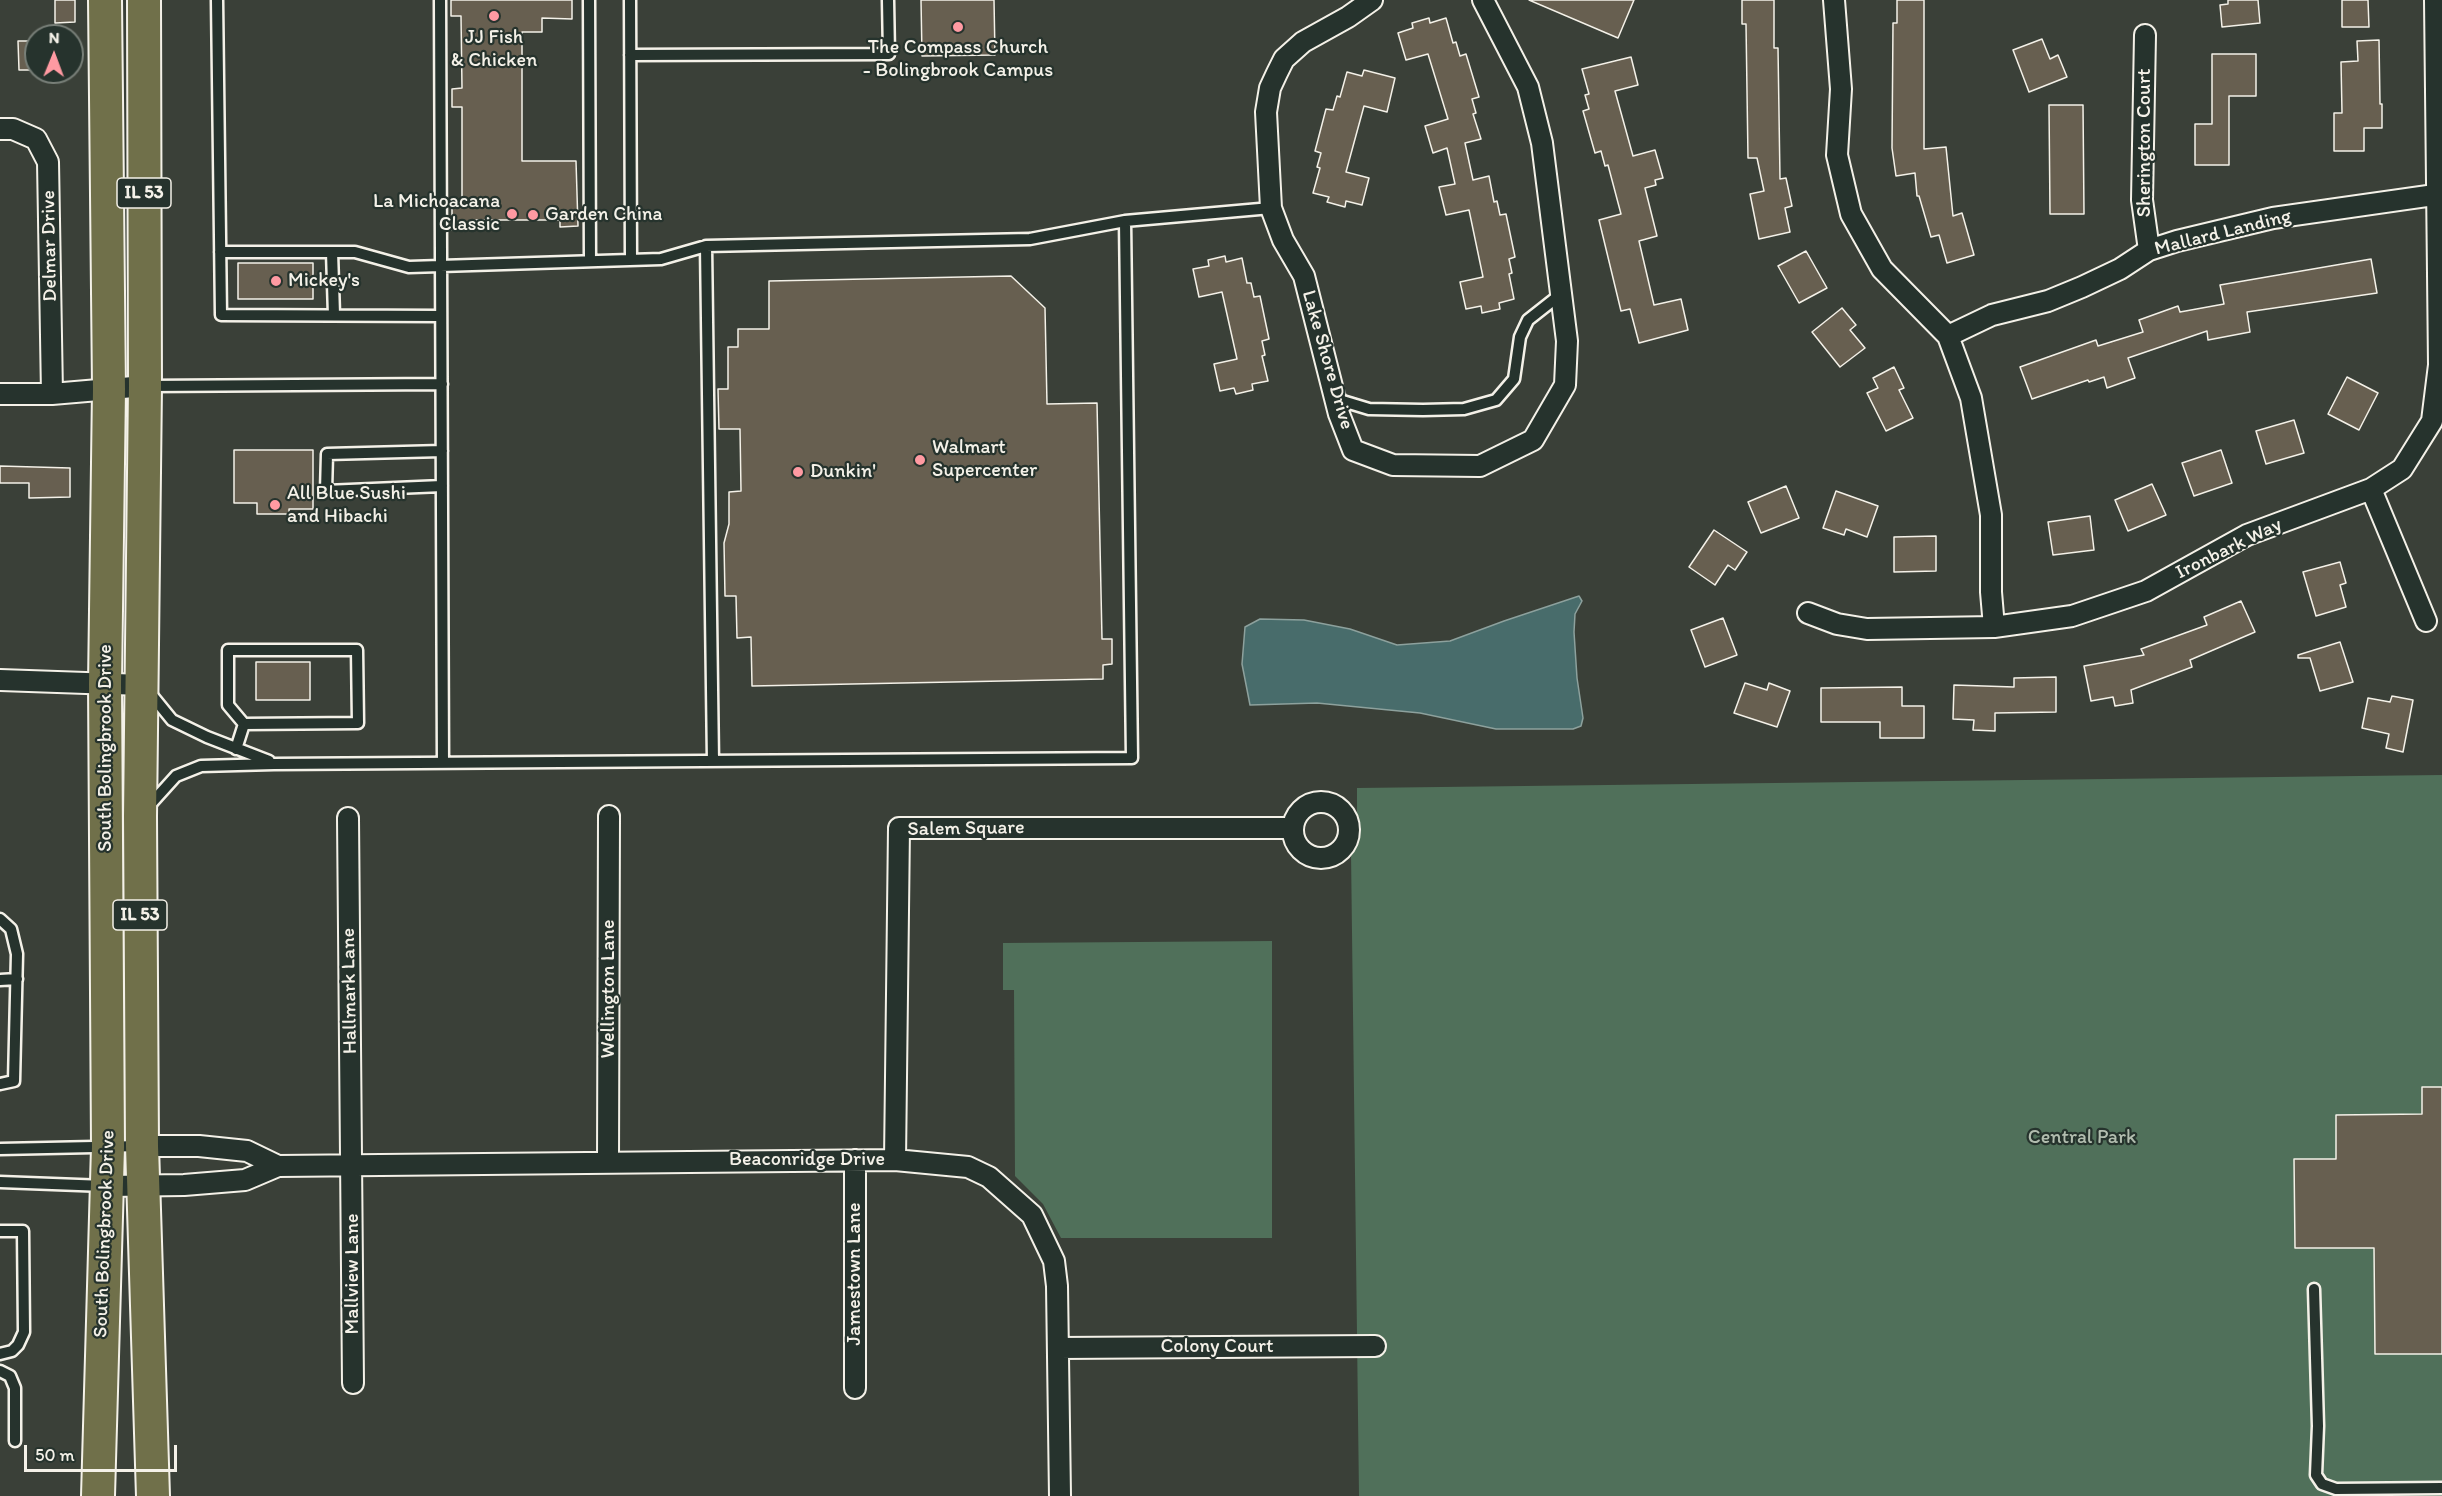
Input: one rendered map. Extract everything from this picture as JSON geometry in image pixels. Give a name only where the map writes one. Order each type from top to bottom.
[{"type":"main road","name":"South Bolingbrook Drive","points":[[98,1496],[108,1186],[105,684],[109,389],[105,0]]},
{"type":"main road","name":"South Bolingbrook Drive","points":[[144,0],[145,386],[140,816],[142,1146],[153,1496]]},
{"type":"street","name":"Lake Shore Drive","points":[[1372,0],[1348,17],[1303,42],[1284,59],[1277,73],[1270,88],[1266,112],[1271,208],[1283,240],[1304,276],[1336,399],[1353,450],[1393,465],[1480,466],[1533,440],[1565,385],[1567,340],[1542,143],[1528,87],[1483,0]]},
{"type":"street","points":[[1834,0],[1841,89],[1837,154],[1851,214],[1882,269],[1948,336],[1971,398],[1991,514],[1991,592],[1994,627]]},
{"type":"street","name":"Ironbark Way","points":[[1808,613],[1838,624],[1867,629],[1994,627],[2072,616],[2146,591],[2247,535],[2371,489],[2402,469],[2432,421],[2439,365],[2440,194],[2435,0]]},
{"type":"street","name":"Sherington Court","points":[[2145,34],[2142,200],[2149,250]]},
{"type":"street","name":"Delmar Drive","points":[[0,129],[13,129],[36,139],[48,162],[52,394]]},
{"type":"street","name":"Mallard Landing","points":[[1948,336],[1992,315],[2048,301],[2082,287],[2149,250],[2217,230],[2273,218],[2440,194]]},
{"type":"street","points":[[0,394],[52,394],[145,386]]},
{"type":"street","points":[[2371,489],[2426,621]]},
{"type":"street","points":[[0,680],[143,685]]},
{"type":"street","name":"Wellington Lane","points":[[608,1161],[609,816]]},
{"type":"street","name":"Hallmark Lane","points":[[348,818],[352,1164]]},
{"type":"street","name":"Salem Square","points":[[895,1160],[899,828],[1292,828]]},
{"type":"street","name":"Beaconridge Drive","points":[[142,1146],[199,1146],[247,1151],[278,1166]]},
{"type":"street","name":"Jamestown Lane","points":[[855,1160],[855,1388]]},
{"type":"street","name":"Beaconridge Drive","points":[[108,1186],[244,1180],[278,1166],[352,1164],[895,1160],[968,1167],[988,1177],[1032,1215],[1054,1261],[1057,1286],[1060,1496]]},
{"type":"street","name":"Mallview Lane","points":[[352,1164],[353,1383]]},
{"type":"street","name":"Colony Court","points":[[1058,1348],[1375,1346]]},
{"type":"lane","points":[[217,0],[221,315],[441,316]]},
{"type":"lane","points":[[440,0],[443,762]]},
{"type":"lane","points":[[589,0],[590,261]]},
{"type":"lane","points":[[630,0],[631,260]]},
{"type":"lane","points":[[630,55],[889,54],[888,0]]},
{"type":"lane","points":[[220,252],[355,252],[409,267],[661,259],[706,246],[1030,239],[1125,221],[1271,208]]},
{"type":"lane","points":[[140,816],[176,776],[201,766],[443,762],[1132,758],[1125,221]]},
{"type":"lane","points":[[706,246],[713,761]]},
{"type":"lane","points":[[332,252],[334,315]]},
{"type":"lane","points":[[1336,399],[1369,408],[1423,410],[1464,409],[1496,400],[1514,379],[1520,337],[1528,320],[1562,293]]},
{"type":"lane","points":[[145,386],[442,384]]},
{"type":"lane","points":[[442,452],[327,453],[326,490],[442,486]]},
{"type":"lane","points":[[228,650],[357,650],[358,723],[244,724],[228,705],[228,650]]},
{"type":"lane","points":[[143,685],[172,720],[274,764]]},
{"type":"lane","points":[[236,749],[244,724]]},
{"type":"lane","points":[[0,919],[11,929],[17,954],[14,1081],[0,1084]]},
{"type":"lane","points":[[0,980],[17,979]]},
{"type":"lane","points":[[0,1149],[142,1146]]},
{"type":"lane","points":[[0,1182],[108,1186]]},
{"type":"lane","points":[[0,1231],[23,1231],[24,1332],[18,1345],[12,1351],[0,1354]]},
{"type":"lane","points":[[2314,1289],[2318,1426],[2316,1475],[2322,1484],[2336,1489],[2442,1488]]},
{"type":"lane","points":[[0,1371],[10,1376],[15,1388],[15,1441]]},
{"type":"green space","name":"Central Park","points":[[2442,775],[2442,1496],[1359,1496],[1351,852],[1357,844],[1357,788]]},
{"type":"green space","points":[[1272,941],[1272,1238],[1061,1238],[1043,1204],[1015,1176],[1014,990],[1003,990],[1003,943]]},
{"type":"water","points":[[1579,596],[1582,601],[1575,614],[1574,632],[1577,678],[1583,718],[1581,726],[1573,729],[1496,729],[1420,713],[1317,703],[1250,705],[1242,664],[1245,627],[1260,619],[1304,620],[1350,629],[1397,645],[1450,641]]},
{"type":"building","points":[[55,0],[75,0],[75,22],[55,23]]},
{"type":"building","points":[[451,0],[572,0],[572,19],[542,18],[542,32],[522,32],[522,161],[576,161],[578,226],[560,227],[560,220],[476,220],[476,229],[452,230],[452,201],[462,201],[462,107],[452,107],[452,89],[462,88],[461,16],[451,16]]},
{"type":"building","name":"The Compass Church - Bolingbrook Campus","points":[[921,0],[994,0],[995,55],[922,56]]},
{"type":"building","points":[[1529,0],[1634,0],[1618,38]]},
{"type":"building","points":[[1742,0],[1774,0],[1774,48],[1778,48],[1780,179],[1786,178],[1792,206],[1785,208],[1790,232],[1759,239],[1750,194],[1764,191],[1757,158],[1748,158],[1746,24],[1742,24]]},
{"type":"building","points":[[1897,0],[1924,0],[1924,149],[1946,147],[1953,216],[1962,213],[1974,255],[1947,263],[1939,235],[1931,237],[1919,196],[1917,196],[1915,173],[1896,176],[1892,148],[1893,23],[1897,23]]},
{"type":"building","points":[[2228,0],[2258,0],[2260,23],[2222,27],[2220,5],[2228,4]]},
{"type":"building","points":[[2342,0],[2368,0],[2369,27],[2342,27]]},
{"type":"building","points":[[1429,18],[1430,23],[1446,18],[1453,43],[1456,42],[1460,56],[1466,54],[1479,97],[1472,99],[1476,113],[1473,114],[1481,139],[1465,143],[1473,180],[1489,176],[1494,202],[1497,201],[1500,215],[1506,214],[1515,257],[1509,259],[1512,273],[1509,274],[1514,299],[1499,303],[1500,309],[1482,313],[1481,306],[1466,309],[1460,282],[1483,277],[1469,210],[1446,215],[1439,187],[1455,184],[1447,148],[1433,153],[1425,126],[1448,119],[1428,54],[1406,60],[1398,33],[1413,28],[1412,23]]},
{"type":"building","points":[[2042,39],[2050,59],[2058,55],[2067,77],[2029,92],[2013,50]]},
{"type":"building","points":[[2379,40],[2382,128],[2364,128],[2364,151],[2334,151],[2334,113],[2342,113],[2341,62],[2358,61],[2357,41]]},
{"type":"building","points":[[18,41],[24,41],[24,70],[19,70]]},
{"type":"building","points":[[2212,54],[2256,54],[2256,96],[2229,96],[2229,165],[2195,165],[2195,124],[2212,124]]},
{"type":"building","points":[[1631,57],[1638,85],[1615,91],[1633,156],[1655,150],[1663,178],[1655,180],[1656,185],[1645,188],[1657,236],[1639,241],[1654,305],[1681,299],[1688,330],[1639,343],[1630,309],[1621,311],[1599,220],[1621,214],[1608,165],[1605,166],[1601,151],[1595,153],[1583,111],[1589,109],[1585,95],[1589,94],[1582,69]]},
{"type":"building","points":[[1364,70],[1395,78],[1387,112],[1364,106],[1346,172],[1369,178],[1362,205],[1346,201],[1345,207],[1327,202],[1329,197],[1313,193],[1320,168],[1317,167],[1321,153],[1315,151],[1326,109],[1333,110],[1337,96],[1340,97],[1347,72],[1362,76]]},
{"type":"building","points":[[2049,105],[2083,105],[2084,214],[2050,214]]},
{"type":"building","points":[[1806,251],[1827,288],[1799,303],[1778,266]]},
{"type":"building","points":[[1225,256],[1226,262],[1242,258],[1247,283],[1251,283],[1254,297],[1260,296],[1269,339],[1262,341],[1265,355],[1262,356],[1268,381],[1252,384],[1253,390],[1236,394],[1234,388],[1220,391],[1214,364],[1237,359],[1222,292],[1199,297],[1193,269],[1209,266],[1208,260]]},
{"type":"building","points":[[2371,259],[2377,293],[2247,312],[2250,332],[2208,340],[2207,331],[2128,358],[2135,378],[2107,388],[2104,377],[2089,382],[2088,380],[2032,399],[2020,367],[2096,340],[2098,346],[2143,332],[2139,320],[2178,306],[2180,312],[2224,304],[2220,285]]},
{"type":"building","name":"Mickey's","points":[[238,263],[313,263],[313,299],[238,299]]},
{"type":"building","name":"Walmart Supercenter","points":[[1011,276],[1045,308],[1047,404],[1097,403],[1102,639],[1112,639],[1112,664],[1103,665],[1103,679],[752,686],[751,637],[737,638],[736,596],[725,596],[724,543],[729,524],[729,492],[741,491],[740,429],[719,429],[718,389],[728,389],[728,347],[738,347],[738,329],[769,329],[769,281]]},
{"type":"building","points":[[1842,308],[1856,325],[1850,330],[1865,348],[1840,367],[1812,332]]},
{"type":"building","points":[[1894,367],[1904,388],[1899,390],[1913,418],[1886,431],[1867,393],[1878,388],[1873,378]]},
{"type":"building","points":[[2347,377],[2378,393],[2359,430],[2328,414]]},
{"type":"building","points":[[2294,420],[2304,453],[2266,464],[2256,431]]},
{"type":"building","points":[[234,450],[313,450],[313,509],[289,509],[289,514],[257,514],[257,503],[234,503]]},
{"type":"building","points":[[2221,450],[2232,483],[2194,496],[2182,463]]},
{"type":"building","points":[[0,466],[70,468],[70,497],[29,498],[29,483],[0,483]]},
{"type":"building","points":[[2152,484],[2166,515],[2128,531],[2115,500]]},
{"type":"building","points":[[1786,486],[1799,518],[1761,533],[1748,502]]},
{"type":"building","points":[[1836,491],[1878,506],[1867,537],[1846,529],[1844,535],[1823,528]]},
{"type":"building","points":[[2090,516],[2094,550],[2053,555],[2048,522]]},
{"type":"building","points":[[1714,530],[1747,552],[1735,570],[1728,565],[1715,585],[1689,567]]},
{"type":"building","points":[[1936,536],[1936,571],[1894,572],[1894,537]]},
{"type":"building","points":[[2340,562],[2346,583],[2340,585],[2346,607],[2316,616],[2303,572]]},
{"type":"building","points":[[2241,601],[2255,632],[2190,660],[2192,667],[2131,690],[2133,703],[2115,706],[2113,697],[2091,701],[2084,666],[2144,655],[2141,649],[2207,625],[2204,617]]},
{"type":"building","points":[[1723,618],[1737,655],[1705,667],[1691,630]]},
{"type":"building","points":[[2340,642],[2353,682],[2320,691],[2310,658],[2298,658],[2298,655]]},
{"type":"building","points":[[256,662],[310,662],[310,700],[256,700]]},
{"type":"building","points":[[2056,677],[2056,712],[1995,713],[1995,731],[1973,730],[1974,720],[1953,719],[1954,685],[2014,687],[2014,678]]},
{"type":"building","points":[[1745,683],[1767,690],[1769,683],[1790,691],[1777,727],[1734,713]]},
{"type":"building","points":[[1902,687],[1902,706],[1924,706],[1924,738],[1880,738],[1880,722],[1821,722],[1821,688]]},
{"type":"building","points":[[2392,696],[2413,700],[2403,752],[2386,748],[2389,734],[2362,728],[2368,698],[2390,702]]},
{"type":"building","points":[[2422,1087],[2442,1087],[2442,1354],[2375,1354],[2374,1248],[2295,1248],[2294,1159],[2336,1159],[2336,1115],[2422,1114]]},
{"type":"place","name":"JJ Fish & Chicken","points":[[494,16]]},
{"type":"place","name":"The Compass Church - Bolingbrook Campus","points":[[958,27]]},
{"type":"place","name":"La Michoacana Classic","points":[[512,214]]},
{"type":"place","name":"Garden China","points":[[533,215]]},
{"type":"place","name":"Mickey's","points":[[276,281]]},
{"type":"place","name":"Walmart Supercenter","points":[[920,460]]},
{"type":"place","name":"Dunkin'","points":[[798,472]]},
{"type":"place","name":"All Blue Sushi and Hibachi","points":[[275,505]]}]
